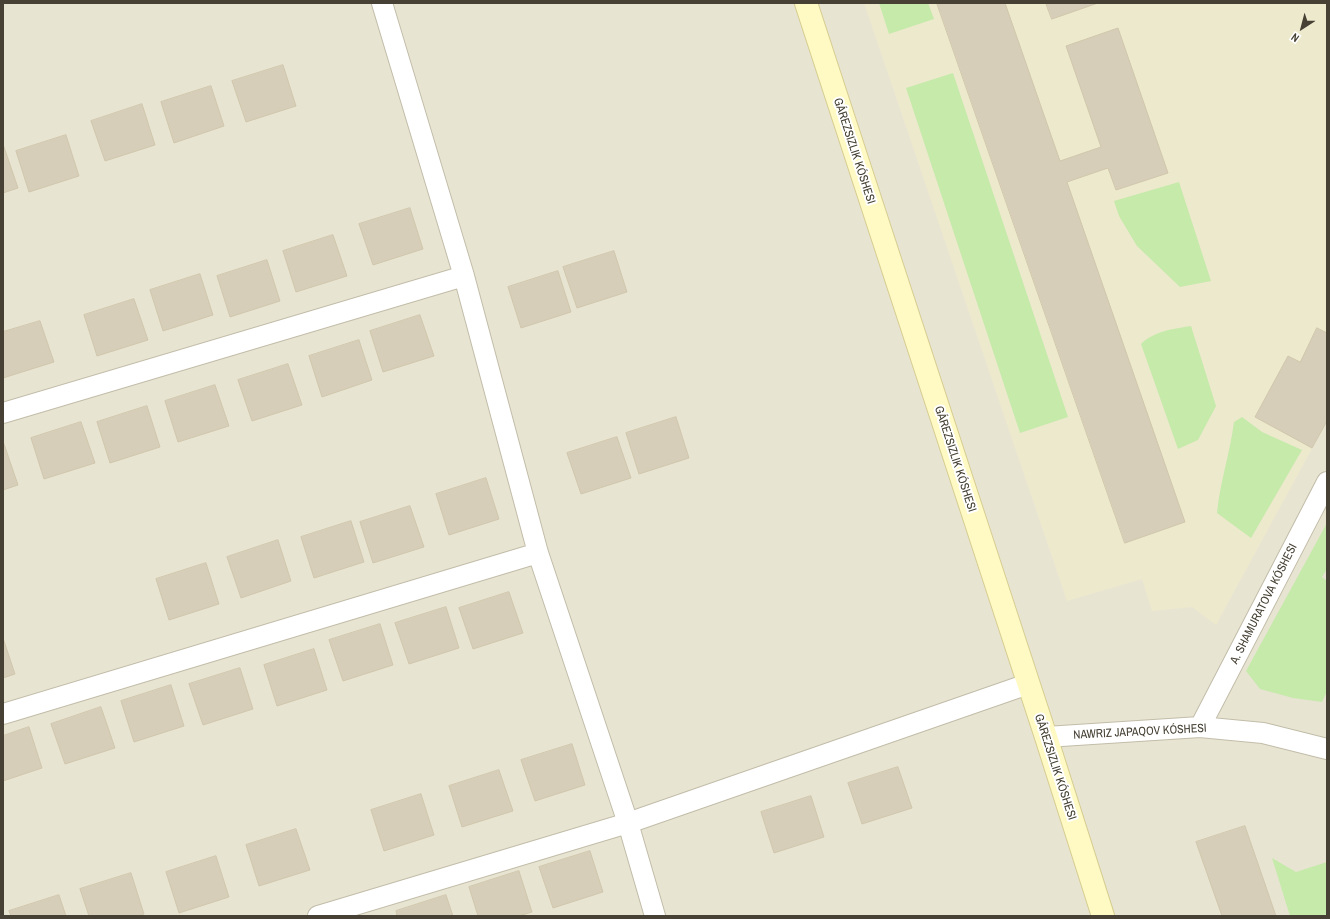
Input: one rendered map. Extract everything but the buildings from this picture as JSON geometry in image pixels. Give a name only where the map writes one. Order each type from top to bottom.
[{"type":"street","points":[[382,3],[464,276],[538,554],[628,823],[655,916]]},
{"type":"street","name":"GÁREZSIZLIK KÓSHESI","points":[[806,3],[1103,916]]},
{"type":"street","points":[[3,413],[464,276]]},
{"type":"street","name":"A. SHAMURATOVA KÓSHESI","points":[[1200,727],[1327,482]]},
{"type":"street","points":[[3,714],[538,554]]},
{"type":"street","points":[[318,916],[628,823],[1028,684]]},
{"type":"street","points":[[1046,737],[1200,727],[1263,733],[1327,749]]},
{"type":"shaded area","points":[[3,3],[1327,3],[1327,916],[3,916]]},
{"type":"shaded area","points":[[864,3],[1327,3],[1327,421],[1216,625],[1192,607],[1152,611],[1142,579],[1067,601]]},
{"type":"green space","points":[[879,3],[928,3],[934,19],[889,34]]},
{"type":"green space","points":[[953,73],[1068,417],[1020,433],[906,88]]},
{"type":"green space","points":[[1179,182],[1211,281],[1180,287],[1137,246],[1119,216],[1114,201]]},
{"type":"green space","points":[[1191,326],[1216,406],[1198,440],[1178,449],[1141,344],[1158,333]]},
{"type":"green space","points":[[1242,417],[1262,432],[1302,450],[1251,538],[1217,513],[1220,490],[1234,422]]},
{"type":"green space","points":[[1327,523],[1327,569],[1322,577],[1327,581],[1327,691],[1322,702],[1293,698],[1260,689],[1246,671]]},
{"type":"green space","points":[[1272,858],[1296,872],[1327,862],[1327,916],[1290,916]]}]
